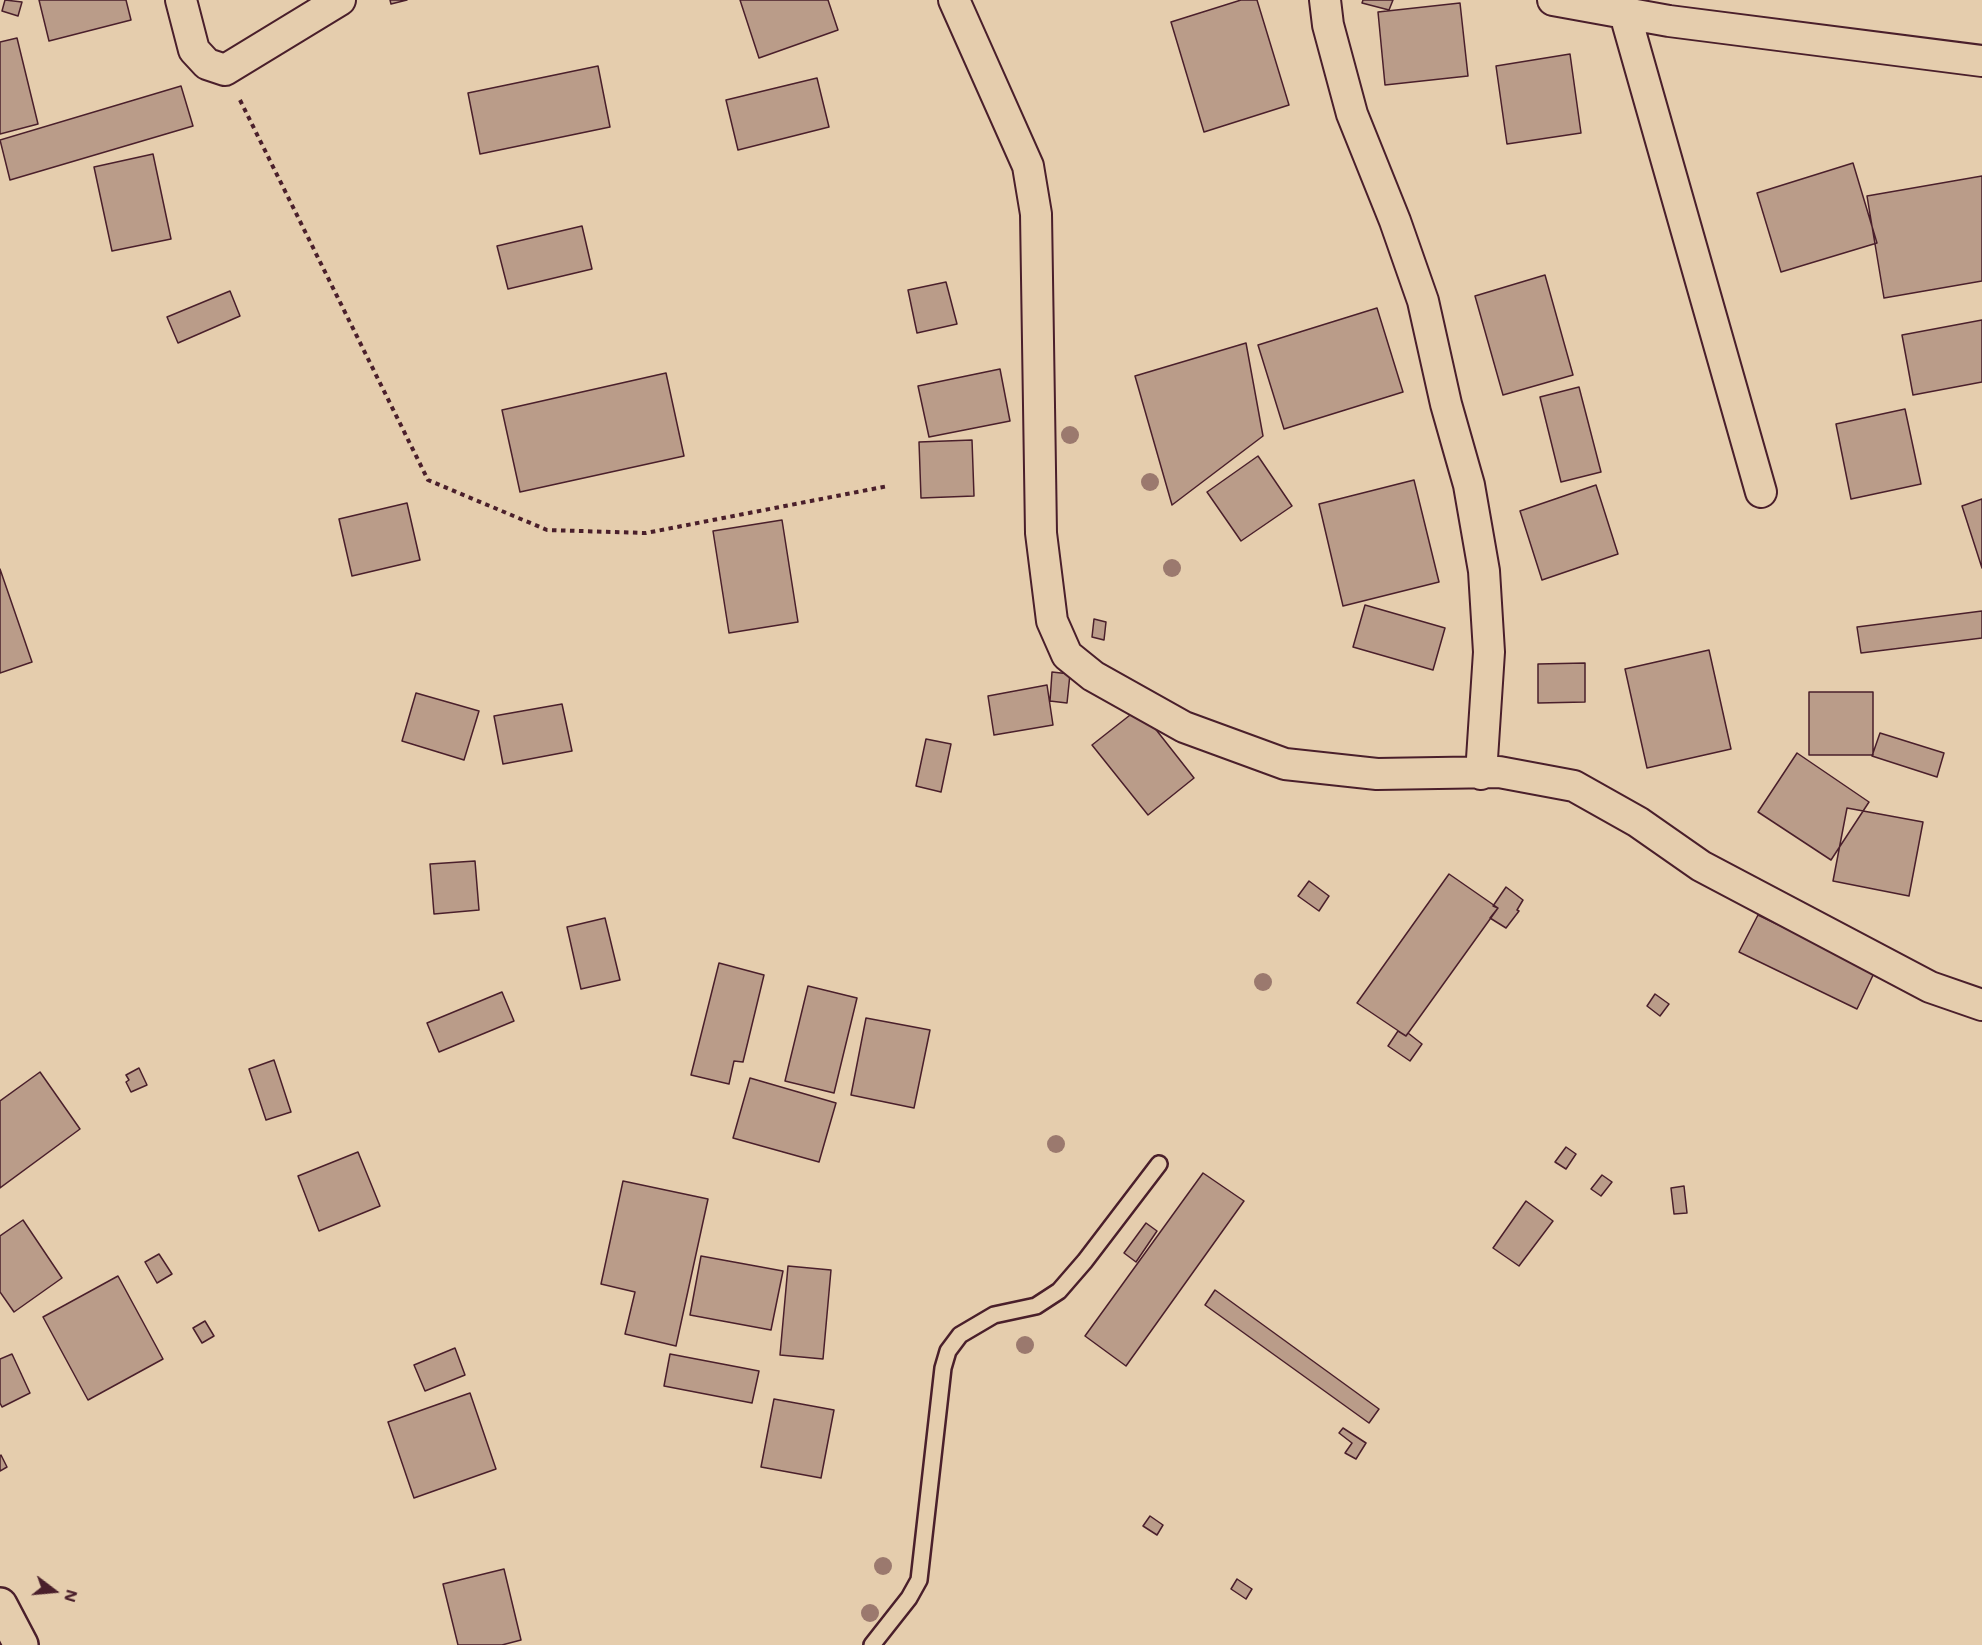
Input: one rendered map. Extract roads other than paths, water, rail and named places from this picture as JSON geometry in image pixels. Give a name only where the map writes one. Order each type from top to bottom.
[{"type":"street","points":[[181,0],[194,50],[207,64],[225,70],[340,0]]},
{"type":"street","points":[[954,0],[1028,166],[1036,214],[1041,533],[1052,621],[1068,655],[1093,676],[1184,727],[1285,764],[1377,774],[1499,772],[1574,786],[1638,822],[1701,866],[1930,987],[1982,1005]]},
{"type":"street","points":[[1326,0],[1328,25],[1352,114],[1395,222],[1423,301],[1446,404],[1469,485],[1484,571],[1489,652],[1481,774]]},
{"type":"street","points":[[1553,0],[1669,21],[1982,61]]},
{"type":"street","points":[[1625,14],[1761,492]]},
{"type":"street","points":[[0,1605],[21,1645]]},
{"type":"lane","points":[[872,1645],[909,1598],[919,1580],[944,1368],[948,1352],[960,1335],[994,1315],[1036,1306],[1059,1291],[1085,1262],[1159,1164]]}]
